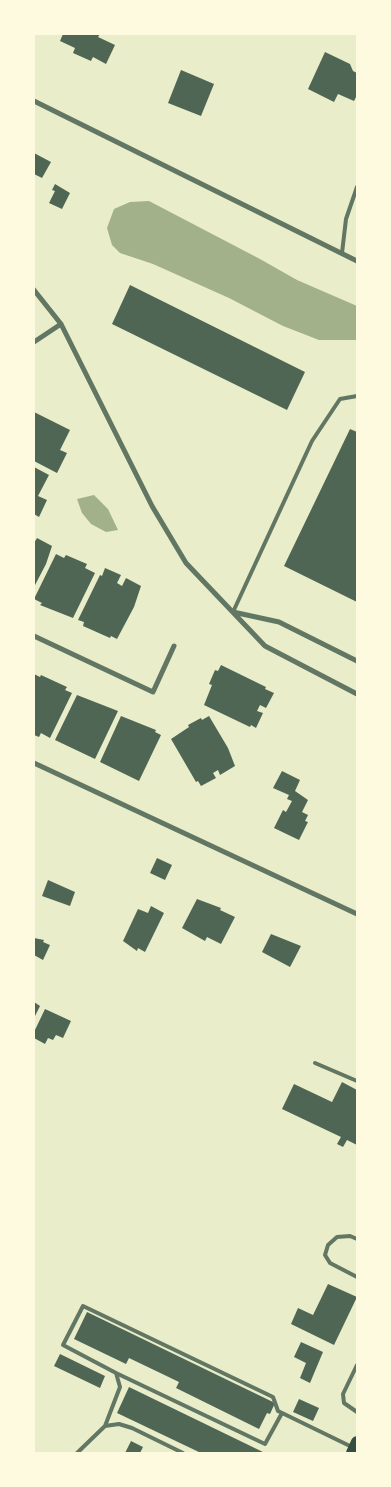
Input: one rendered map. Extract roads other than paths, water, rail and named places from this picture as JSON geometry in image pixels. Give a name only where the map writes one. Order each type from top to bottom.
[{"type":"street","points":[[34,101],[357,261]]},
{"type":"street","points":[[34,290],[60,324],[156,514],[186,563],[265,646],[357,694]]},
{"type":"street","points":[[34,342],[60,324]]},
{"type":"street","points":[[232,612],[279,622],[357,660]]},
{"type":"street","points":[[34,636],[153,692],[174,646]]},
{"type":"street","points":[[34,762],[357,914]]},
{"type":"lane","points":[[342,253],[346,219],[357,188]]},
{"type":"lane","points":[[352,198],[357,200]]},
{"type":"lane","points":[[232,612],[312,441],[340,399],[357,396]]},
{"type":"lane","points":[[316,1063],[357,1082]]},
{"type":"lane","points":[[357,1240],[350,1236],[337,1237],[328,1245],[326,1255],[330,1263],[357,1278]]},
{"type":"lane","points":[[282,1412],[265,1444],[116,1373],[63,1345],[83,1306],[273,1397],[278,1411],[282,1412],[355,1449]]},
{"type":"lane","points":[[357,1365],[343,1394],[344,1403],[357,1412]]},
{"type":"lane","points":[[77,1453],[105,1426],[120,1387],[116,1373]]},
{"type":"lane","points":[[352,1375],[357,1378]]},
{"type":"lane","points":[[105,1426],[119,1424],[132,1428],[183,1453]]}]
